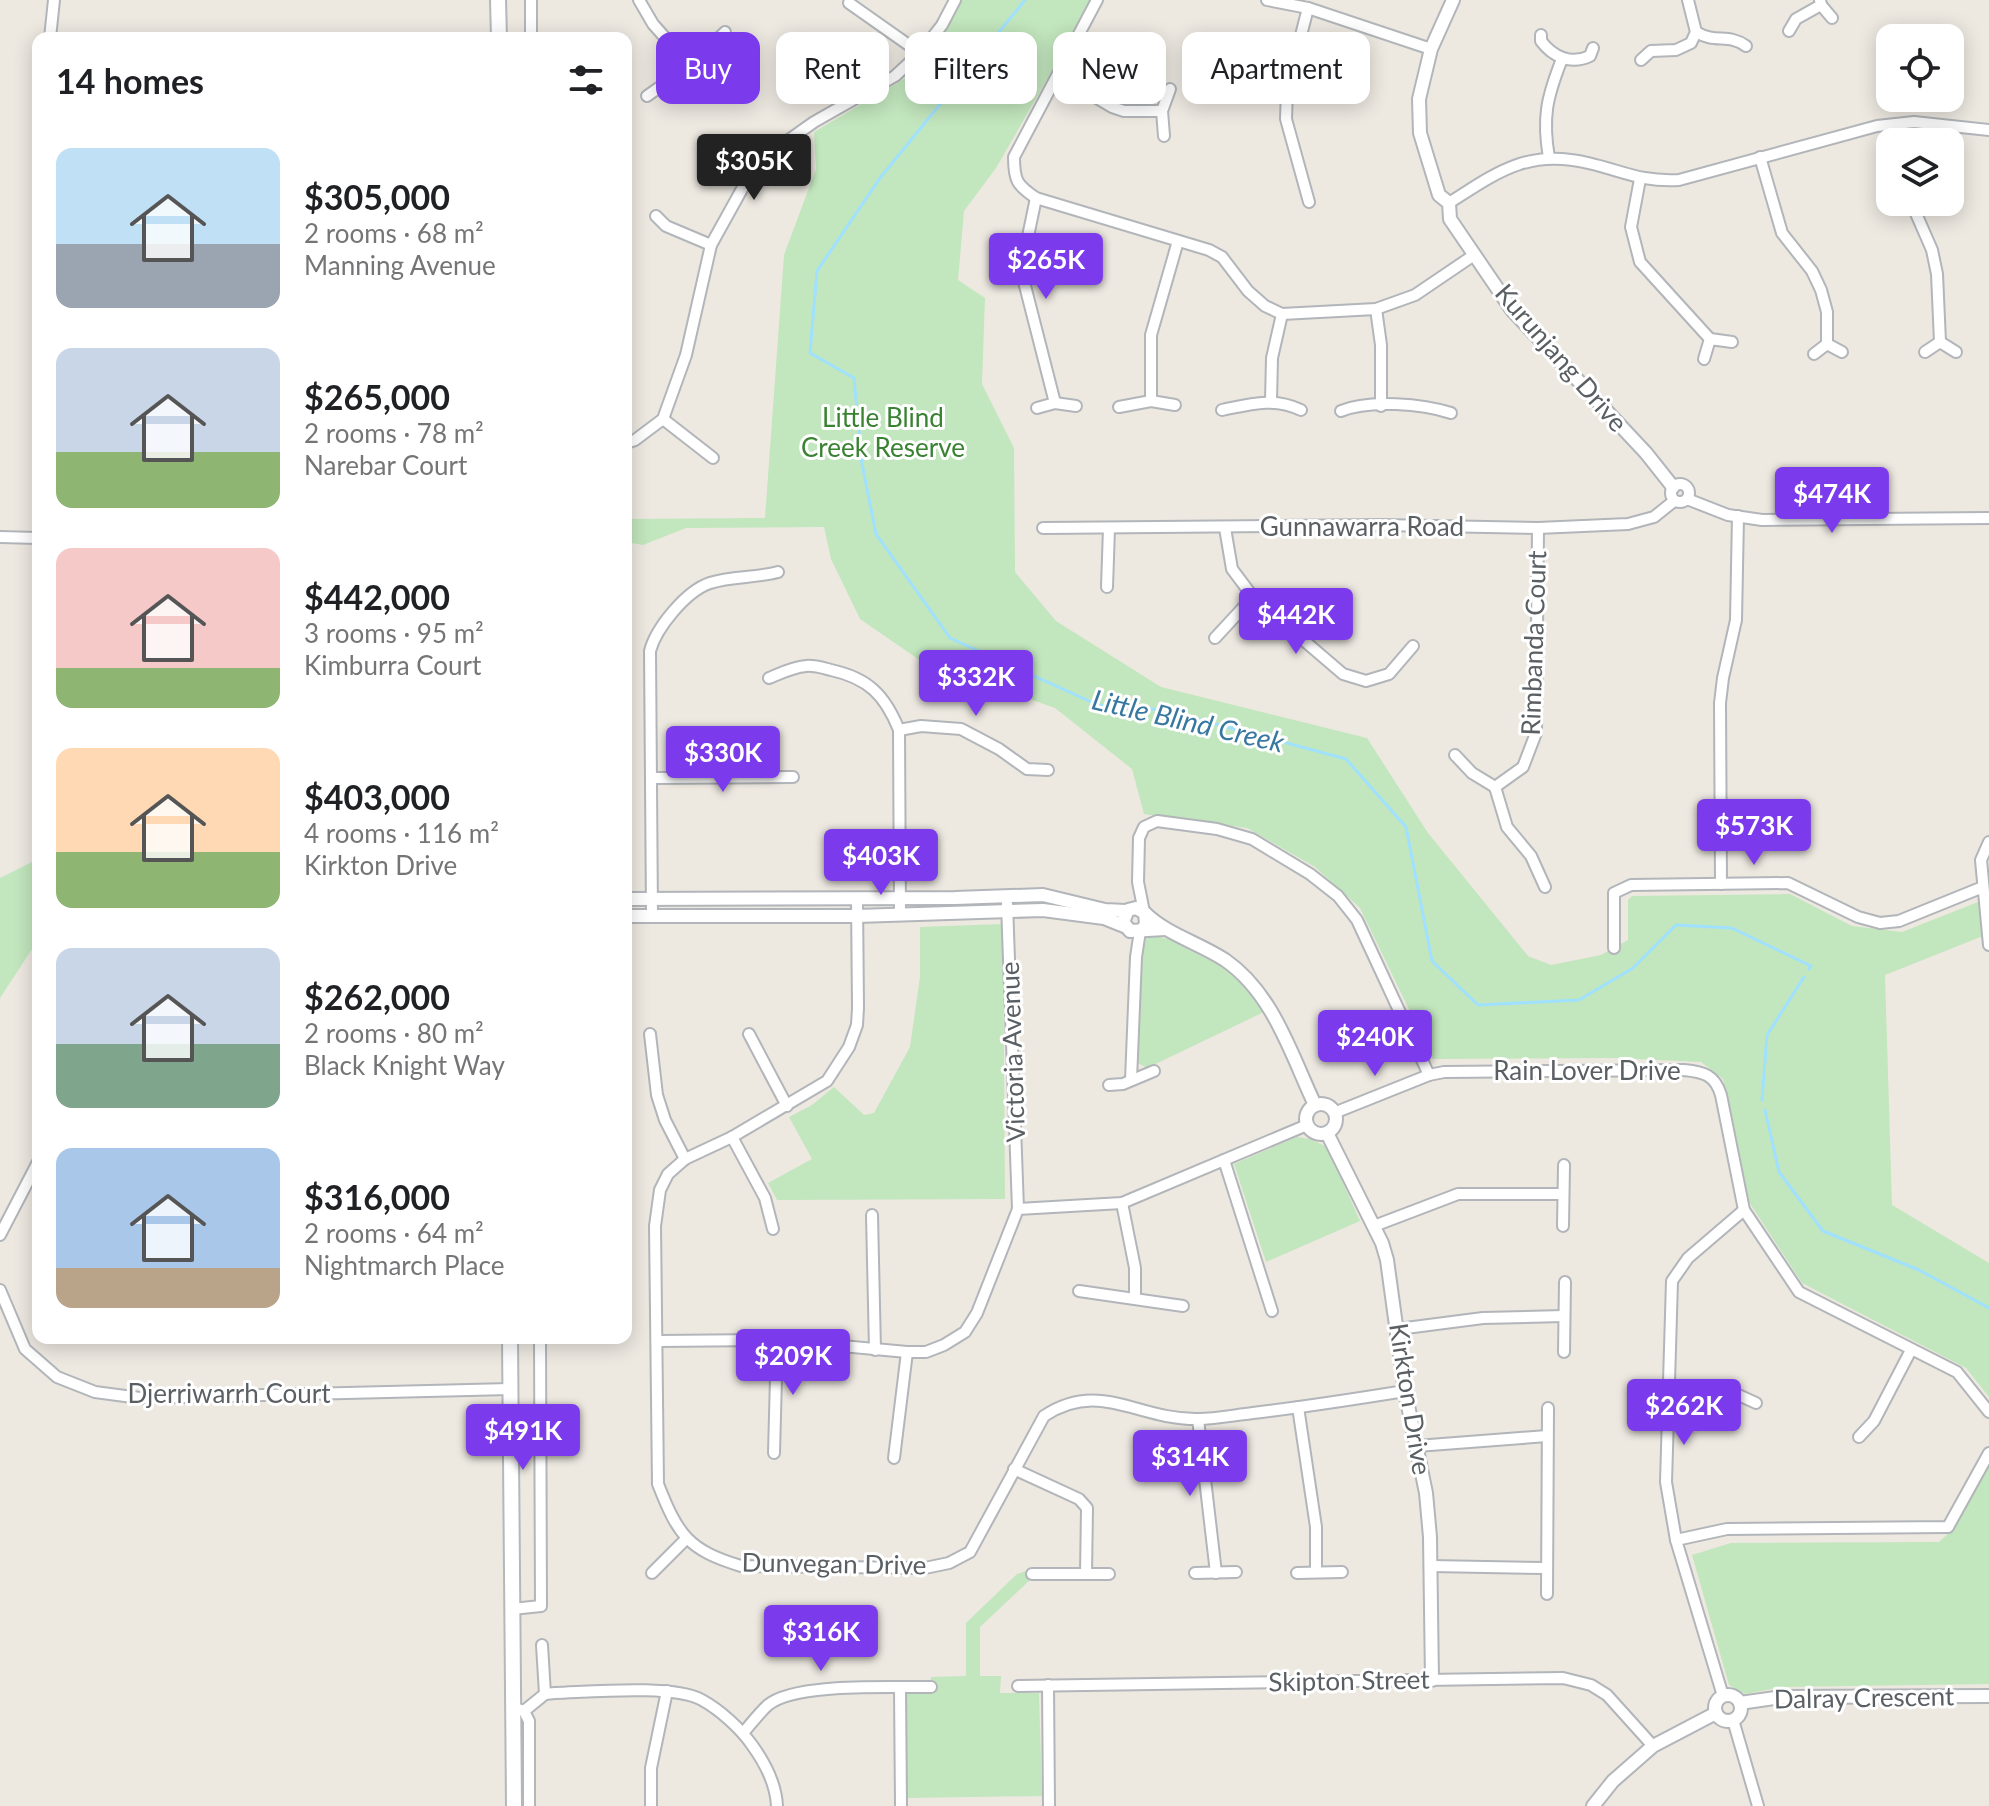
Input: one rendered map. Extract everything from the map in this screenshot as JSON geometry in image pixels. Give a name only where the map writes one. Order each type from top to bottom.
[{"type":"main road","points":[[498,0],[499,32]]},
{"type":"main road","points":[[510,1344],[512,1609],[518,1709],[514,1806]]},
{"type":"street","points":[[51,32],[54,0]]},
{"type":"street","points":[[531,0],[531,32]]},
{"type":"street","points":[[639,0],[660,32]]},
{"type":"street","points":[[936,32],[955,0]]},
{"type":"street","points":[[1080,32],[1097,0]]},
{"type":"street","points":[[1267,0],[1308,8],[1431,49]]},
{"type":"street","name":"Kurunjang Drive","points":[[1453,0],[1431,49],[1419,99],[1420,133],[1439,195],[1449,203],[1450,219],[1512,310],[1644,451],[1673,487]]},
{"type":"street","points":[[1641,60],[1651,51],[1676,50],[1691,43],[1696,32],[1688,0]]},
{"type":"street","points":[[849,3],[905,42]]},
{"type":"street","points":[[1789,31],[1796,19],[1820,3],[1832,18]]},
{"type":"street","points":[[1308,8],[1287,90],[1286,119],[1309,202]]},
{"type":"street","points":[[1696,32],[1707,39],[1737,40],[1746,46]]},
{"type":"street","points":[[1541,35],[1541,41],[1548,50],[1562,59],[1584,59],[1590,56],[1593,48]]},
{"type":"street","points":[[1549,158],[1545,125],[1547,98],[1562,59]]},
{"type":"street","points":[[632,441],[663,419],[686,355],[711,245],[752,171],[814,122],[895,76],[905,67]]},
{"type":"street","points":[[1053,84],[1014,157],[1014,173],[1019,187],[1036,198],[1222,257],[1248,291],[1265,306],[1282,314],[1376,309],[1415,295],[1474,255]]},
{"type":"street","points":[[1164,136],[1162,111],[1170,89]]},
{"type":"street","points":[[647,96],[656,90]]},
{"type":"street","points":[[1107,104],[1124,111],[1162,111]]},
{"type":"street","points":[[1449,203],[1507,166],[1549,158],[1586,162],[1640,179],[1679,180],[1877,126],[1932,123],[1989,130]]},
{"type":"street","points":[[1898,124],[1898,128]]},
{"type":"street","points":[[1760,157],[1782,233],[1812,271],[1821,290],[1827,312],[1827,344]]},
{"type":"street","points":[[1640,179],[1631,227],[1640,262],[1710,339],[1732,342]]},
{"type":"street","points":[[1036,198],[1021,270],[1055,403]]},
{"type":"street","points":[[656,216],[666,226],[711,245]]},
{"type":"street","points":[[1917,216],[1932,250],[1937,274],[1940,342]]},
{"type":"street","points":[[1151,401],[1151,335],[1178,241]]},
{"type":"street","points":[[1376,309],[1381,345],[1381,406]]},
{"type":"street","points":[[1271,401],[1272,358],[1282,314]]},
{"type":"street","points":[[1704,359],[1710,339]]},
{"type":"street","points":[[1925,352],[1940,342]]},
{"type":"street","points":[[1940,342],[1956,352]]},
{"type":"street","points":[[1827,344],[1842,352]]},
{"type":"street","points":[[1814,354],[1827,344]]},
{"type":"street","points":[[1119,407],[1151,401],[1175,405]]},
{"type":"street","points":[[1222,410],[1271,401],[1301,410]]},
{"type":"street","points":[[1037,408],[1055,403],[1076,406]]},
{"type":"street","points":[[1341,411],[1353,406],[1427,406],[1451,413]]},
{"type":"street","points":[[663,419],[713,458]]},
{"type":"street","points":[[1685,485],[1689,490],[1687,499],[1680,503],[1674,501],[1670,492],[1673,487],[1685,485]]},
{"type":"street","points":[[1687,499],[1700,506],[1762,520],[1989,518]]},
{"type":"street","name":"Gunnawarra Road","points":[[1043,528],[1382,525],[1538,528],[1628,524],[1654,517],[1674,501]]},
{"type":"street","points":[[1721,884],[1720,703],[1736,620],[1738,516]]},
{"type":"street","points":[[1107,587],[1109,528]]},
{"type":"street","points":[[1225,528],[1232,569],[1253,597],[1343,674],[1366,681],[1389,674],[1413,646]]},
{"type":"street","name":"Rimbanda Court","points":[[1495,787],[1523,767],[1536,733],[1538,528]]},
{"type":"street","points":[[0,537],[32,538]]},
{"type":"street","points":[[652,916],[650,651],[658,629],[700,587],[712,582],[778,572]]},
{"type":"street","points":[[1215,638],[1253,597]]},
{"type":"street","points":[[769,678],[809,665],[853,675],[875,689],[892,713],[899,730],[900,915]]},
{"type":"street","points":[[899,730],[921,726],[961,729],[999,749],[1027,769],[1048,770]]},
{"type":"street","points":[[1455,755],[1472,773],[1495,787],[1507,827],[1531,856],[1545,887]]},
{"type":"street","points":[[653,778],[793,777]]},
{"type":"street","points":[[1131,1080],[1136,957],[1141,930],[1146,924],[1138,882],[1139,838],[1144,827],[1157,821],[1217,829],[1252,839],[1310,874],[1338,896],[1357,920],[1429,1075],[1334,1113]]},
{"type":"street","points":[[1989,842],[1981,860],[1989,945]]},
{"type":"street","points":[[1136,957],[1123,918],[1138,882]]},
{"type":"street","points":[[1614,948],[1614,893],[1631,885],[1788,883],[1858,917],[1880,923],[1899,921],[1983,887]]},
{"type":"street","name":"Victoria Avenue","points":[[1007,895],[1018,1209]]},
{"type":"street","points":[[632,899],[1043,895],[1105,910],[1127,911],[1136,908],[1165,929],[1205,947],[1252,982],[1278,1025],[1315,1105]]},
{"type":"street","name":"Dunvegan Drive","points":[[857,899],[857,1025],[849,1047],[827,1081],[732,1137],[685,1159],[668,1174],[660,1190],[655,1226],[658,1484],[672,1521],[686,1539],[714,1558],[741,1566],[925,1568],[949,1563],[970,1552],[1044,1416],[1062,1404],[1080,1399],[1102,1400],[1155,1415],[1198,1419],[1405,1391]]},
{"type":"street","points":[[632,916],[857,916],[1053,911],[1104,918],[1133,932],[1165,929]]},
{"type":"street","points":[[650,1034],[657,1095],[665,1120],[685,1159]]},
{"type":"street","points":[[749,1034],[787,1106]]},
{"type":"street","name":"Rain Lover Drive","points":[[1429,1075],[1444,1072],[1684,1070],[1711,1076],[1721,1095],[1744,1210],[1799,1292],[1957,1372],[1989,1412]]},
{"type":"street","points":[[1109,1085],[1154,1071]]},
{"type":"street","points":[[1315,1105],[1324,1105],[1334,1113],[1336,1122],[1327,1133],[1315,1133],[1307,1125],[1307,1114],[1315,1105]]},
{"type":"street","points":[[658,1341],[777,1340],[926,1352],[965,1332],[977,1313],[1018,1209],[1122,1203],[1307,1125]]},
{"type":"street","name":"Kirkton Drive","points":[[1327,1133],[1374,1226],[1387,1260],[1405,1391],[1426,1493],[1431,1566],[1432,1680]]},
{"type":"street","points":[[732,1137],[765,1198],[773,1229]]},
{"type":"street","points":[[1224,1160],[1272,1311]]},
{"type":"street","points":[[1563,1226],[1564,1165]]},
{"type":"street","points":[[0,1235],[32,1174]]},
{"type":"street","points":[[1374,1226],[1458,1194],[1563,1194]]},
{"type":"street","points":[[1122,1203],[1135,1268],[1135,1298]]},
{"type":"street","points":[[1723,1696],[1676,1540],[1666,1482],[1672,1281],[1688,1258],[1744,1210]]},
{"type":"street","points":[[872,1215],[875,1350]]},
{"type":"street","points":[[1564,1352],[1565,1282]]},
{"type":"street","name":"Djerriwarrh Court","points":[[0,1290],[25,1349],[57,1377],[95,1392],[140,1398],[511,1389]]},
{"type":"street","points":[[1079,1291],[1183,1306]]},
{"type":"street","points":[[1398,1329],[1483,1318],[1564,1316]]},
{"type":"street","points":[[774,1453],[777,1340]]},
{"type":"street","points":[[512,1609],[541,1606],[540,1344]]},
{"type":"street","points":[[1859,1437],[1874,1421],[1911,1350]]},
{"type":"street","points":[[894,1458],[907,1352]]},
{"type":"street","points":[[1668,1389],[1734,1393],[1756,1403]]},
{"type":"street","points":[[1298,1407],[1316,1527],[1316,1572]]},
{"type":"street","points":[[1547,1594],[1548,1408]]},
{"type":"street","points":[[1198,1419],[1216,1573]]},
{"type":"street","points":[[1417,1446],[1547,1436]]},
{"type":"street","points":[[1676,1540],[1727,1529],[1948,1527],[1989,1453]]},
{"type":"street","points":[[1014,1469],[1079,1499],[1087,1508],[1086,1574]]},
{"type":"street","points":[[652,1573],[686,1539]]},
{"type":"street","points":[[1431,1566],[1545,1568]]},
{"type":"street","points":[[1195,1573],[1236,1572]]},
{"type":"street","points":[[1297,1573],[1342,1572]]},
{"type":"street","points":[[1032,1574],[1109,1574]]},
{"type":"street","points":[[542,1645],[545,1694]]},
{"type":"street","name":"Skipton Street","points":[[1018,1686],[1563,1678],[1591,1685],[1607,1695],[1653,1746]]},
{"type":"street","points":[[1048,1685],[1049,1806]]},
{"type":"street","points":[[743,1733],[770,1703],[793,1693],[931,1687]]},
{"type":"street","points":[[900,1688],[901,1806]]},
{"type":"street","points":[[529,1806],[529,1721],[518,1709],[545,1694],[667,1691],[700,1698],[743,1733],[762,1759],[776,1790],[777,1806]]},
{"type":"street","points":[[651,1806],[651,1768],[667,1691]]},
{"type":"street","points":[[1723,1696],[1735,1697],[1740,1703],[1740,1711],[1733,1720]]},
{"type":"street","points":[[1723,1696],[1716,1705],[1716,1713],[1722,1719],[1733,1720]]},
{"type":"street","name":"Dalray Crescent","points":[[1740,1703],[1782,1697],[1989,1696]]},
{"type":"street","points":[[1593,1806],[1613,1781],[1653,1746],[1716,1713]]},
{"type":"street","points":[[1733,1720],[1758,1806]]},
{"type":"green space","name":"Little Blind Creek Reserve","points":[[958,0],[1093,0],[1075,32],[1053,32],[1053,69],[1037,97],[1037,32],[936,32]]},
{"type":"green space","name":"Little Blind Creek Reserve","points":[[905,78],[905,104],[1033,104],[996,168],[964,211],[958,280],[985,298],[982,384],[1014,448],[1015,572],[1056,621],[1161,687],[1367,738],[1428,833],[1528,956],[1551,965],[1601,955],[1628,940],[1628,900],[1632,896],[1790,894],[1852,926],[1902,932],[1978,902],[1983,936],[1885,975],[1892,1205],[1989,1263],[1989,1397],[1966,1368],[1802,1283],[1749,1202],[1723,1079],[1701,1062],[1615,1058],[1433,1059],[1360,908],[1315,867],[1247,828],[1144,814],[1132,769],[1055,708],[921,661],[860,619],[831,559],[824,527],[686,528],[643,545],[632,543],[632,519],[765,518],[784,255],[816,169],[814,132],[862,104],[889,104],[889,88]]},
{"type":"green space","points":[[32,862],[32,949],[0,998],[0,878]]},
{"type":"green space","points":[[1003,924],[1005,1199],[777,1200],[768,1183],[812,1159],[789,1117],[812,1105],[834,1087],[864,1115],[874,1113],[910,1047],[920,977],[920,927]]},
{"type":"green space","points":[[1147,935],[1181,943],[1198,951],[1241,984],[1264,1012],[1147,1068],[1138,1063],[1142,956]]},
{"type":"green space","points":[[1297,1137],[1327,1147],[1360,1221],[1266,1262],[1234,1164]]},
{"type":"green space","points":[[1989,1463],[1989,1684],[1782,1687],[1745,1694],[1729,1685],[1692,1555],[1731,1543],[1939,1542],[1954,1528]]},
{"type":"green space","points":[[1032,1569],[1031,1579],[980,1627],[980,1676],[1001,1676],[1000,1693],[1039,1693],[1042,1796],[907,1798],[906,1691],[930,1692],[931,1677],[966,1676],[966,1623],[1017,1574]]},
{"type":"waterway","name":"Little Blind Creek","points":[[1025,0],[880,178],[817,271],[810,353],[854,378],[862,464],[876,534],[950,638],[1098,705],[1164,710],[1346,759],[1406,827],[1432,961],[1478,1005],[1579,1000],[1633,968],[1676,925],[1732,928],[1811,966],[1809,969]]},
{"type":"waterway","name":"Little Blind Creek","points":[[1762,1100],[1767,1035],[1804,977]]},
{"type":"waterway","name":"Little Blind Creek","points":[[1765,1110],[1779,1172],[1823,1231],[1919,1270],[1989,1308]]}]
